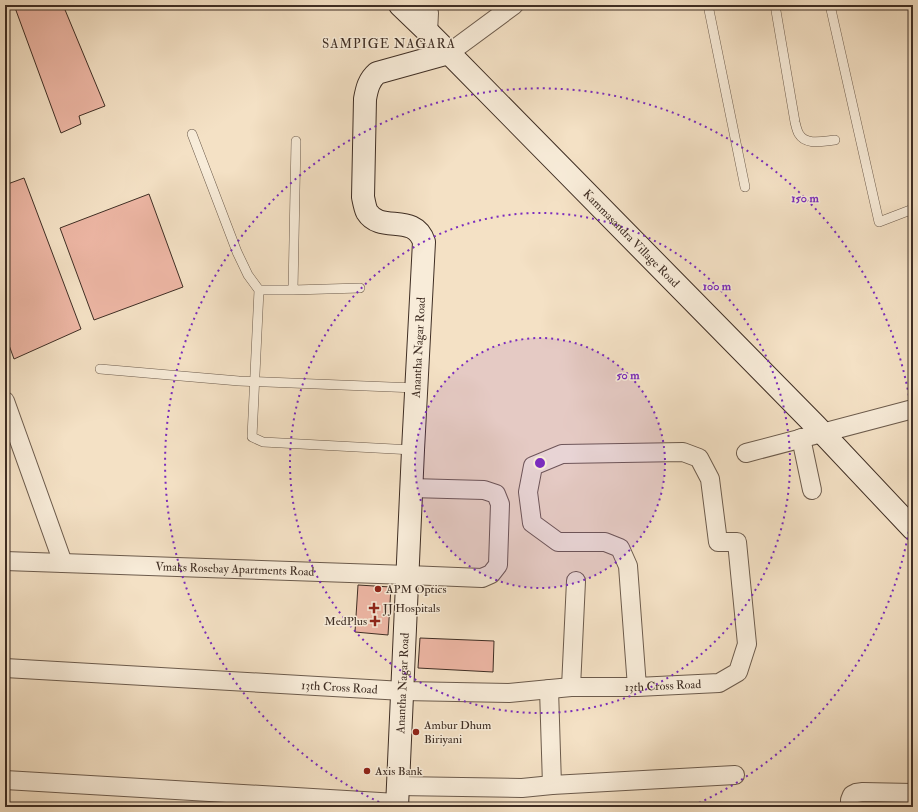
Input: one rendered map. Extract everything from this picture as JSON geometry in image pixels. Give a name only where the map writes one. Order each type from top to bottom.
[{"type":"street","points":[[400,5],[448,53],[514,5]]},
{"type":"street","points":[[425,5],[429,13],[428,32]]},
{"type":"street","name":"Anantha Nagar Road","points":[[398,799],[411,488],[424,242],[421,235],[415,229],[408,226],[380,222],[367,212],[363,197],[365,99],[369,83],[376,73],[448,53]]},
{"type":"street","name":"Kammasandra Village Road","points":[[448,53],[822,432],[913,529]]},
{"type":"street","points":[[5,401],[63,563]]},
{"type":"street","points":[[746,453],[913,409]]},
{"type":"street","points":[[800,438],[812,490]]},
{"type":"street","name":"13th Cross Road","points":[[5,668],[402,691],[510,693],[571,687],[637,687],[719,683],[738,672],[747,644],[737,542],[718,542],[710,479],[699,458],[683,452],[562,454],[534,466],[528,492],[532,523],[558,542],[605,542],[620,548],[628,566],[637,687]]},
{"type":"street","name":"Vmaks Rosebay Apartments Road","points":[[5,561],[482,578],[491,574],[498,565],[500,504],[496,494],[484,490],[411,488]]},
{"type":"street","points":[[571,687],[576,581]]},
{"type":"street","points":[[550,689],[552,785]]},
{"type":"street","points":[[5,780],[398,799],[552,785],[735,775]]},
{"type":"street","points":[[850,807],[852,795],[856,793],[913,793]]},
{"type":"lane","points":[[708,5],[745,187]]},
{"type":"lane","points":[[775,5],[795,122],[799,134],[804,140],[815,142],[835,140]]},
{"type":"lane","points":[[830,5],[879,222],[913,209]]},
{"type":"lane","points":[[192,134],[237,252],[248,275],[259,290],[252,437],[263,442],[413,450]]},
{"type":"lane","points":[[293,290],[296,141]]},
{"type":"lane","points":[[259,290],[360,288]]},
{"type":"lane","points":[[100,370],[239,381],[416,388]]},
{"type":"building","points":[[14,5],[63,5],[105,106],[79,116],[81,124],[61,133]]},
{"type":"building","points":[[24,178],[81,329],[14,359],[5,334],[5,185]]},
{"type":"building","points":[[149,194],[183,287],[94,320],[60,228]]},
{"type":"building","points":[[358,585],[391,587],[388,635],[355,632]]},
{"type":"building","points":[[420,638],[494,641],[493,672],[418,668]]},
{"type":"place","name":"APM Optics","points":[[378,589]]},
{"type":"place","name":"JJ Hospitals","points":[[374,608]]},
{"type":"place","name":"MedPlus","points":[[375,621]]},
{"type":"place","name":"Ambur Dhum Biriyani","points":[[416,732]]},
{"type":"place","name":"Axis Bank","points":[[367,771]]},
{"type":"district","name":"SAMPIGE NAGARA","points":[[389,44]]}]
